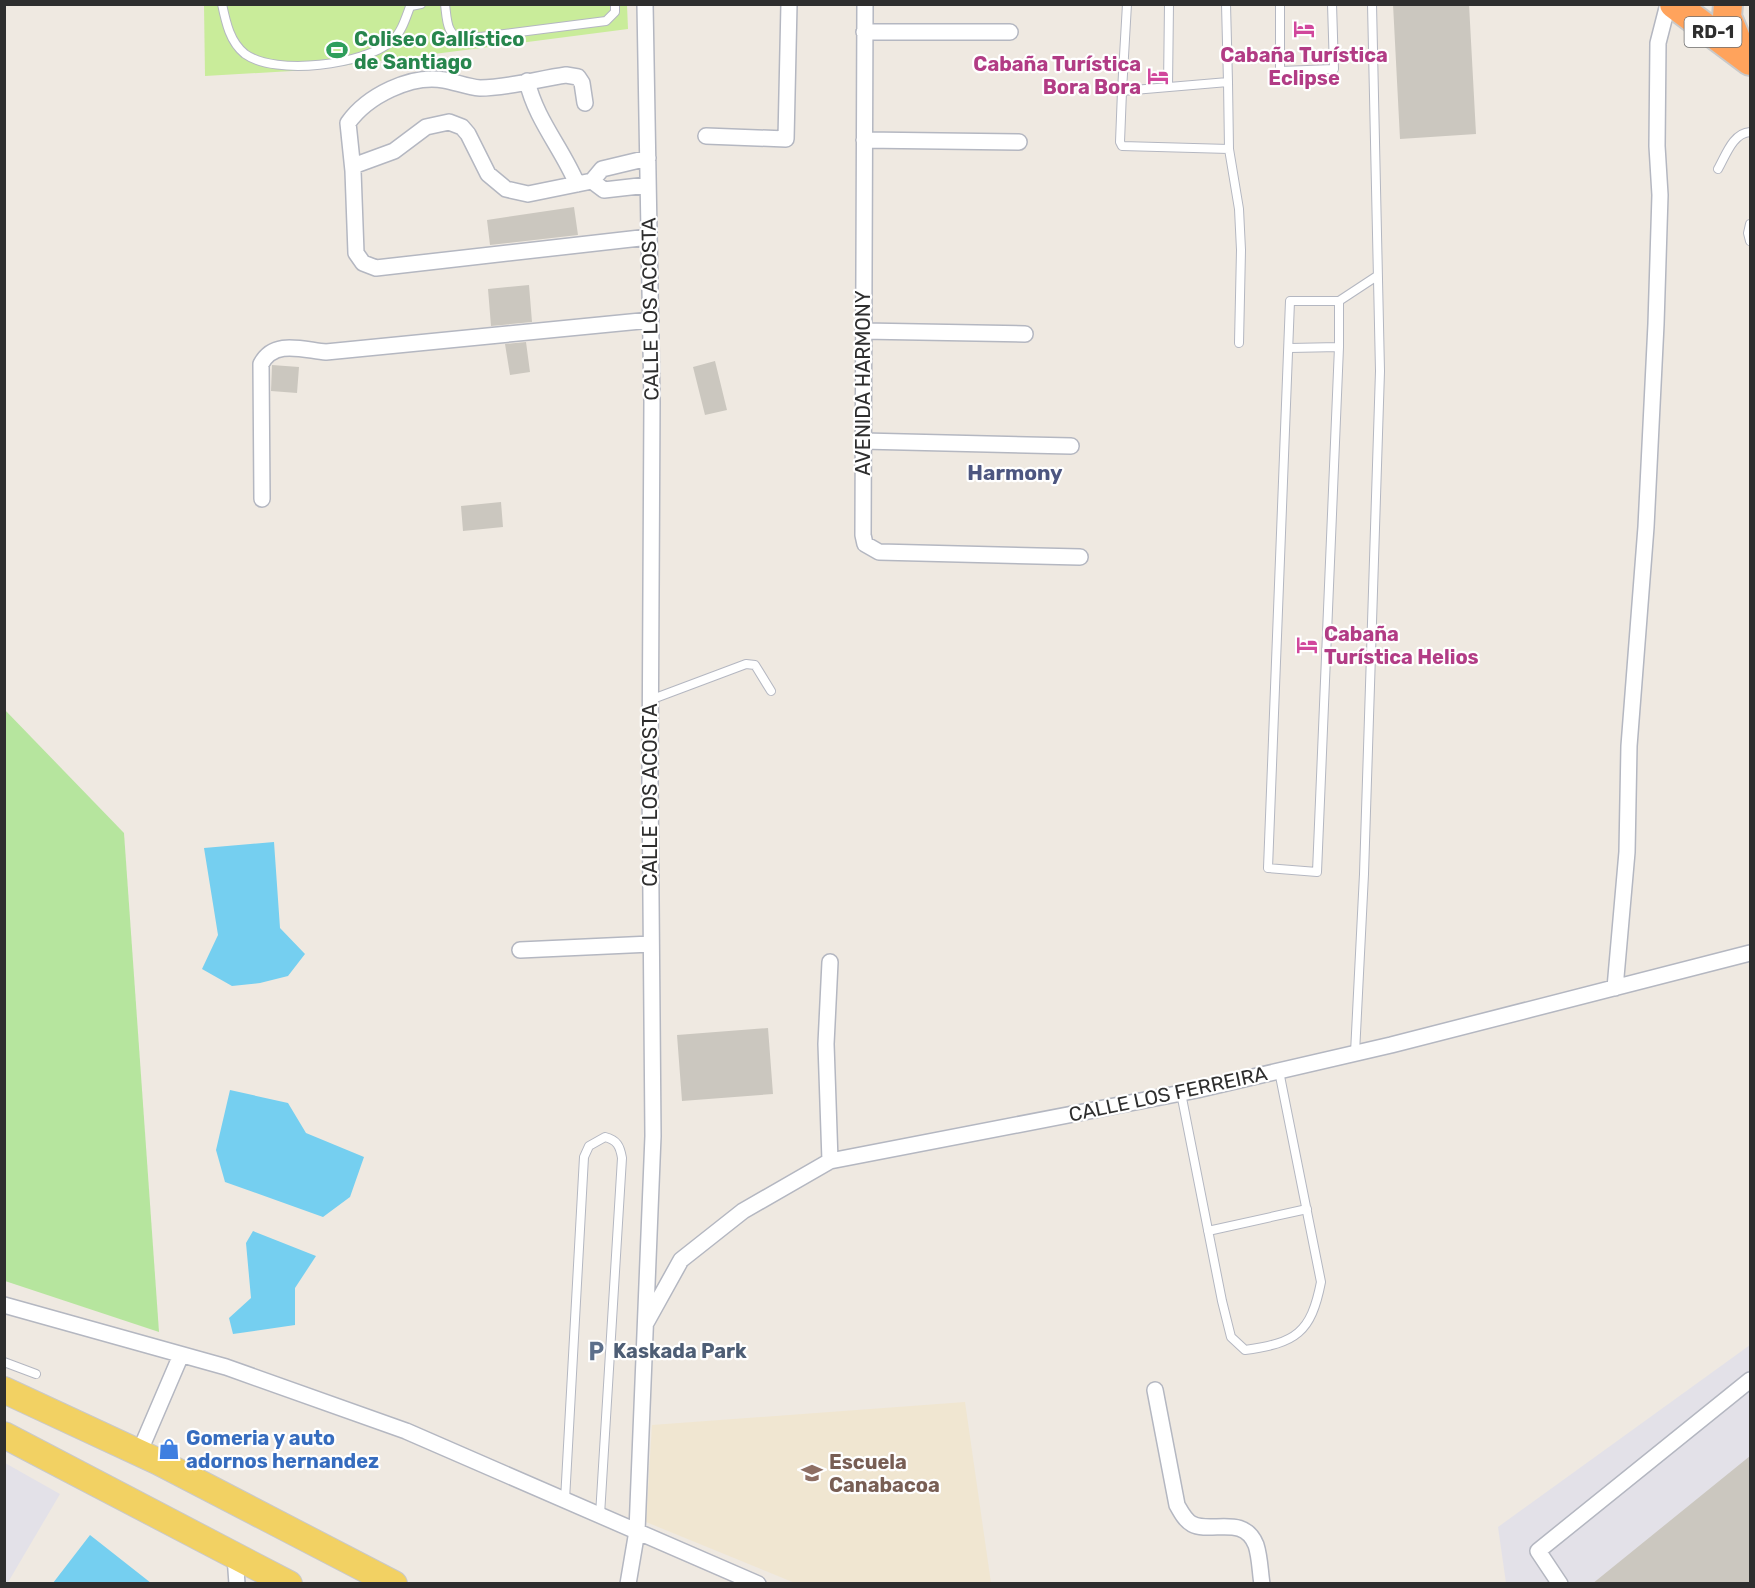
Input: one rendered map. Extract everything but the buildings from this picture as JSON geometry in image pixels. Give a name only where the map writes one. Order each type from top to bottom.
[{"type":"highway","name":"RD-1","points":[[1674,4],[1747,58]]},
{"type":"highway","points":[[1728,4],[1726,17],[1747,58]]},
{"type":"main road","points":[[4,1390],[140,1453],[394,1584]]},
{"type":"main road","points":[[4,1435],[285,1583]]},
{"type":"street","name":"CALLE LOS ACOSTA","points":[[627,1584],[637,1531],[653,1136],[650,700],[651,320],[645,4]]},
{"type":"street","points":[[706,136],[786,139],[789,4]]},
{"type":"street","name":"AVENIDA HARMONY","points":[[865,4],[863,535],[870,549],[888,552],[1080,557]]},
{"type":"street","points":[[1615,988],[1627,852],[1629,746],[1646,526],[1656,324],[1660,195],[1657,146],[1658,44],[1668,4]]},
{"type":"street","points":[[864,32],[1010,32]]},
{"type":"street","points":[[585,103],[582,83],[578,77],[566,75],[481,88],[444,80],[423,79],[387,92],[357,109],[348,123],[356,254],[363,263],[376,268],[649,237]]},
{"type":"street","points":[[527,81],[531,98],[543,124],[585,182],[604,190],[648,185]]},
{"type":"street","points":[[352,166],[394,152],[426,127],[454,122],[468,134],[488,174],[506,189],[528,194],[585,182],[602,169],[648,158]]},
{"type":"street","points":[[864,140],[1018,142]]},
{"type":"street","points":[[262,498],[261,364],[265,356],[273,351],[283,347],[326,352],[651,320]]},
{"type":"street","points":[[863,331],[1025,334]]},
{"type":"street","points":[[863,441],[1071,446]]},
{"type":"street","points":[[520,950],[651,944]]},
{"type":"street","name":"CALLE LOS FERREIRA","points":[[645,1326],[681,1260],[743,1211],[830,1161],[1181,1093],[1279,1071],[1750,953]]},
{"type":"street","points":[[830,962],[826,1044],[830,1161]]},
{"type":"street","points":[[4,1305],[226,1367],[406,1431],[758,1584]]},
{"type":"street","points":[[140,1453],[181,1355]]},
{"type":"street","points":[[1560,1584],[1538,1551],[1750,1380]]},
{"type":"street","points":[[1155,1390],[1177,1505],[1184,1518],[1194,1525],[1230,1526],[1246,1532],[1256,1545],[1262,1584]]},
{"type":"street","points":[[235,1556],[237,1584]]},
{"type":"lane","points":[[222,4],[231,38],[236,45],[257,61],[281,66],[357,58],[378,52],[394,39],[411,5],[421,4]]},
{"type":"lane","points":[[445,4],[452,34],[464,39],[606,21],[615,12],[615,4]]},
{"type":"lane","points":[[1127,4],[1120,142],[1122,146],[1229,149]]},
{"type":"lane","points":[[1168,87],[1169,4]]},
{"type":"lane","points":[[1226,4],[1229,149],[1239,209],[1241,250],[1239,343]]},
{"type":"lane","points":[[1280,4],[1280,70],[1334,69],[1332,4]]},
{"type":"lane","points":[[1355,1053],[1364,874],[1380,383],[1372,4]]},
{"type":"lane","points":[[1122,91],[1228,82]]},
{"type":"lane","points":[[1718,169],[1735,139],[1744,132],[1750,132]]},
{"type":"lane","points":[[1750,224],[1748,233],[1750,241]]},
{"type":"lane","points":[[1339,301],[1317,872],[1268,868],[1290,348],[1290,301],[1339,301],[1377,276]]},
{"type":"lane","points":[[1290,348],[1339,347]]},
{"type":"lane","points":[[650,700],[746,664],[755,665],[771,691]]},
{"type":"lane","points":[[1181,1093],[1231,1337],[1245,1350],[1270,1346],[1298,1335],[1315,1312],[1321,1282],[1279,1071]]},
{"type":"lane","points":[[565,1500],[584,1157],[589,1146],[605,1137],[614,1140],[620,1147],[622,1158],[600,1515]]},
{"type":"lane","points":[[1208,1232],[1306,1209]]},
{"type":"lane","points":[[4,1362],[36,1374]]},
{"type":"shaded area","points":[[1750,1345],[1750,1583],[1506,1583],[1498,1527]]},
{"type":"shaded area","name":"Escuela Canabacoa","points":[[965,1402],[991,1583],[795,1583],[646,1522],[652,1425]]},
{"type":"shaded area","points":[[5,1463],[60,1494],[7,1584],[4,1583]]},
{"type":"green space","name":"Coliseo Gallístico de Santiago","points":[[204,5],[627,5],[628,29],[309,70],[205,76]]},
{"type":"green space","points":[[4,709],[124,833],[159,1332],[5,1281]]},
{"type":"water","points":[[274,842],[280,928],[305,954],[288,976],[260,983],[232,986],[202,969],[218,935],[204,848]]},
{"type":"water","points":[[230,1090],[288,1103],[306,1133],[364,1157],[350,1197],[323,1217],[225,1182],[216,1150]]},
{"type":"water","points":[[253,1231],[316,1256],[295,1288],[295,1325],[233,1334],[229,1318],[251,1298],[246,1243]]},
{"type":"water","points":[[90,1535],[151,1583],[53,1583]]},
{"type":"place","name":"Cabaña Turística Eclipse","points":[[1304,29]]},
{"type":"place","name":"Coliseo Gallístico de Santiago","points":[[337,50]]},
{"type":"place","name":"Cabaña Turística Bora Bora","points":[[1158,76]]},
{"type":"place","name":"Cabaña Turística Helios","points":[[1307,645]]},
{"type":"place","name":"Kaskada Park","points":[[596,1351]]},
{"type":"place","name":"Gomeria y auto adornos hernandez","points":[[169,1449]]},
{"type":"place","name":"Escuela Canabacoa","points":[[812,1473]]},
{"type":"district","name":"Harmony","points":[[1015,472]]}]
